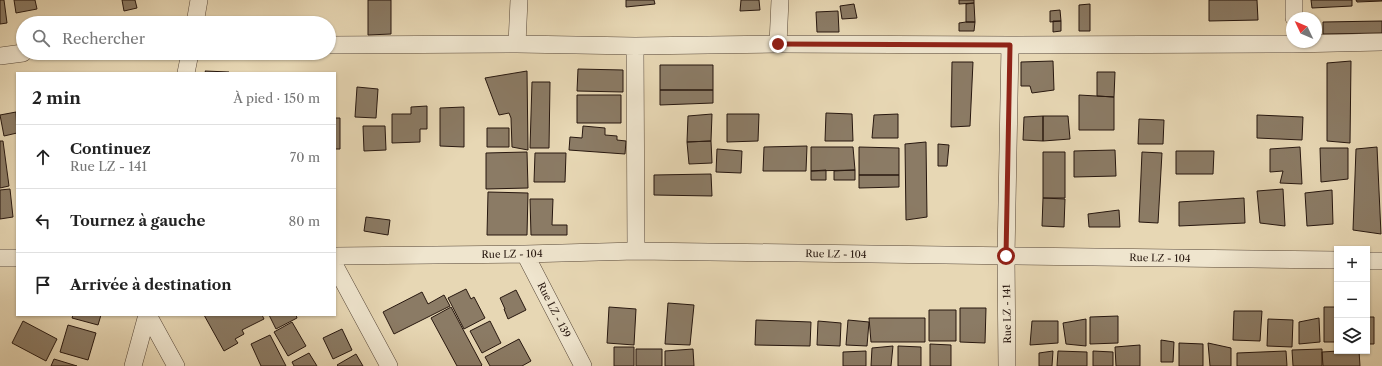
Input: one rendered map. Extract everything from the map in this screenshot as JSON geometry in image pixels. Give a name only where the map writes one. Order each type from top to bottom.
[{"type":"street","points":[[196,16],[199,0]]},
{"type":"street","points":[[517,44],[519,0]]},
{"type":"street","points":[[778,44],[780,0]]},
{"type":"street","points":[[1294,0],[1294,12]]},
{"type":"street","points":[[1322,43],[1382,42]]},
{"type":"street","points":[[336,45],[517,44],[635,46],[778,44],[1010,45],[1286,43]]},
{"type":"street","name":"Rue LZ - 141","points":[[1008,366],[1006,256],[1010,45]]},
{"type":"street","points":[[635,46],[636,251]]},
{"type":"street","points":[[0,56],[16,54]]},
{"type":"street","points":[[186,72],[189,60]]},
{"type":"street","name":"Rue LZ - 104","points":[[336,256],[636,251],[1334,260]]},
{"type":"street","name":"Rue LZ - 139","points":[[525,254],[583,366]]},
{"type":"street","points":[[0,258],[16,258]]},
{"type":"street","points":[[1370,261],[1382,261]]},
{"type":"street","points":[[336,268],[389,366]]},
{"type":"street","points":[[133,366],[147,316]]},
{"type":"street","points":[[148,316],[176,366]]},
{"type":"building","points":[[0,0],[4,0],[7,23],[0,24]]},
{"type":"building","points":[[14,0],[35,0],[37,9],[16,13]]},
{"type":"building","points":[[122,0],[135,0],[137,8],[124,11]]},
{"type":"building","points":[[368,0],[391,0],[391,34],[368,35]]},
{"type":"building","points":[[626,0],[654,0],[655,4],[626,7]]},
{"type":"building","points":[[741,0],[759,0],[760,10],[740,11]]},
{"type":"building","points":[[959,0],[974,0],[974,3],[959,4]]},
{"type":"building","points":[[1209,0],[1257,0],[1258,20],[1209,21]]},
{"type":"building","points":[[1311,0],[1352,0],[1352,6],[1312,8]]},
{"type":"building","points":[[1356,0],[1382,0],[1382,1],[1357,2]]},
{"type":"building","points":[[974,3],[975,22],[966,22],[966,4]]},
{"type":"building","points":[[854,4],[857,18],[842,19],[840,6]]},
{"type":"building","points":[[1090,4],[1090,31],[1079,31],[1079,5]]},
{"type":"building","points":[[1060,10],[1061,21],[1050,22],[1050,11]]},
{"type":"building","points":[[838,11],[839,32],[817,32],[816,12]]},
{"type":"building","points":[[1053,21],[1061,21],[1061,31],[1053,32]]},
{"type":"building","points":[[1382,21],[1382,33],[1323,34],[1323,22]]},
{"type":"building","points":[[975,22],[974,31],[959,31],[959,23]]},
{"type":"building","points":[[1053,61],[1054,90],[1032,93],[1030,86],[1021,86],[1021,62]]},
{"type":"building","points":[[1351,61],[1350,143],[1327,141],[1327,63]]},
{"type":"building","points":[[952,62],[973,62],[970,126],[951,127]]},
{"type":"building","points":[[660,65],[713,65],[713,90],[660,90]]},
{"type":"building","points":[[578,69],[623,70],[623,92],[577,91]]},
{"type":"building","points":[[205,71],[229,72],[206,72]]},
{"type":"building","points":[[527,71],[528,150],[512,147],[511,118],[509,113],[499,115],[485,78]]},
{"type":"building","points":[[1097,72],[1115,72],[1114,97],[1097,96]]},
{"type":"building","points":[[532,82],[550,82],[549,148],[530,148]]},
{"type":"building","points":[[357,87],[378,89],[376,118],[355,117]]},
{"type":"building","points":[[660,90],[713,90],[713,103],[660,105]]},
{"type":"building","points":[[577,95],[621,95],[621,123],[577,123]]},
{"type":"building","points":[[1079,95],[1114,97],[1114,130],[1079,130]]},
{"type":"building","points":[[427,106],[427,129],[420,129],[420,142],[392,143],[392,114],[411,114],[411,107]]},
{"type":"building","points":[[464,107],[464,147],[440,146],[440,108]]},
{"type":"building","points":[[16,112],[16,133],[4,136],[0,115]]},
{"type":"building","points":[[826,113],[852,114],[853,141],[825,141]]},
{"type":"building","points":[[712,114],[711,141],[687,142],[688,116]]},
{"type":"building","points":[[727,114],[759,114],[758,141],[727,142]]},
{"type":"building","points":[[898,114],[898,138],[872,138],[874,115]]},
{"type":"building","points":[[1257,115],[1303,117],[1302,140],[1257,138]]},
{"type":"building","points":[[1043,116],[1043,141],[1023,140],[1024,117]]},
{"type":"building","points":[[1043,116],[1068,116],[1070,139],[1043,141]]},
{"type":"building","points":[[336,118],[340,118],[340,149],[336,149]]},
{"type":"building","points":[[1139,119],[1164,120],[1163,144],[1138,144]]},
{"type":"building","points":[[363,126],[385,126],[386,150],[364,151]]},
{"type":"building","points":[[583,126],[605,128],[605,135],[617,136],[617,140],[626,141],[625,154],[569,150],[570,137],[582,138]]},
{"type":"building","points":[[487,128],[509,128],[509,147],[487,147]]},
{"type":"building","points":[[0,141],[3,141],[9,186],[0,188]]},
{"type":"building","points":[[711,141],[712,163],[689,164],[687,142]]},
{"type":"building","points":[[926,142],[927,217],[906,220],[905,144]]},
{"type":"building","points":[[938,144],[949,145],[947,166],[938,166]]},
{"type":"building","points":[[807,146],[806,171],[763,171],[764,147]]},
{"type":"building","points":[[811,147],[853,147],[855,170],[811,171]]},
{"type":"building","points":[[859,147],[899,148],[899,175],[859,175]]},
{"type":"building","points":[[1300,147],[1302,184],[1280,183],[1283,171],[1270,172],[1270,149]]},
{"type":"building","points":[[1377,147],[1381,234],[1353,230],[1356,149]]},
{"type":"building","points":[[1320,148],[1348,148],[1348,179],[1321,182]]},
{"type":"building","points":[[717,149],[742,151],[741,173],[716,172]]},
{"type":"building","points":[[1115,150],[1116,176],[1074,177],[1074,151]]},
{"type":"building","points":[[1176,151],[1214,151],[1213,174],[1176,174]]},
{"type":"building","points":[[527,152],[528,188],[486,189],[486,153]]},
{"type":"building","points":[[1043,152],[1065,152],[1065,198],[1043,198]]},
{"type":"building","points":[[1142,152],[1162,153],[1158,223],[1139,222]]},
{"type":"building","points":[[535,153],[566,153],[565,182],[534,182]]},
{"type":"building","points":[[826,170],[826,180],[811,180],[811,171]]},
{"type":"building","points":[[855,170],[855,180],[834,180],[834,171]]},
{"type":"building","points":[[711,174],[712,196],[654,195],[654,175]]},
{"type":"building","points":[[859,175],[899,175],[899,187],[859,188]]},
{"type":"building","points":[[10,189],[13,217],[0,219],[0,190]]},
{"type":"building","points":[[1283,189],[1285,226],[1260,223],[1257,191]]},
{"type":"building","points":[[1332,190],[1333,224],[1307,226],[1305,193]]},
{"type":"building","points":[[488,192],[528,193],[527,235],[487,235]]},
{"type":"building","points":[[1043,198],[1065,199],[1064,227],[1042,226]]},
{"type":"building","points":[[1244,198],[1245,223],[1179,226],[1179,202]]},
{"type":"building","points":[[530,199],[553,199],[552,225],[567,225],[567,235],[531,235]]},
{"type":"building","points":[[1119,210],[1120,227],[1089,227],[1088,214]]},
{"type":"building","points":[[366,217],[390,220],[388,235],[364,231]]},
{"type":"building","points":[[466,289],[471,299],[474,297],[485,318],[464,329],[448,298]]},
{"type":"building","points":[[516,290],[526,310],[508,319],[500,298]]},
{"type":"building","points":[[422,292],[428,304],[444,295],[450,306],[394,334],[383,312]]},
{"type":"building","points":[[668,303],[694,305],[690,345],[665,344]]},
{"type":"building","points":[[451,307],[482,365],[481,366],[457,366],[431,318]]},
{"type":"building","points":[[609,307],[636,309],[634,345],[607,343]]},
{"type":"building","points":[[1324,307],[1334,307],[1334,342],[1324,342]]},
{"type":"building","points":[[960,308],[986,308],[985,343],[960,342]]},
{"type":"building","points":[[929,310],[956,310],[956,341],[929,341]]},
{"type":"building","points":[[1234,311],[1262,311],[1260,341],[1233,340]]},
{"type":"building","points":[[73,316],[101,316],[98,325],[72,318]]},
{"type":"building","points":[[205,316],[262,316],[264,319],[242,330],[244,334],[235,339],[238,343],[224,351]]},
{"type":"building","points":[[270,316],[296,316],[297,318],[276,329]]},
{"type":"building","points":[[1118,316],[1118,343],[1090,344],[1090,317]]},
{"type":"building","points":[[1370,317],[1374,317],[1374,344],[1370,344]]},
{"type":"building","points":[[869,318],[925,318],[925,342],[871,342]]},
{"type":"building","points":[[1319,318],[1320,342],[1299,344],[1299,322]]},
{"type":"building","points":[[1086,319],[1086,346],[1066,344],[1063,323]]},
{"type":"building","points":[[1268,319],[1293,320],[1292,347],[1267,346]]},
{"type":"building","points":[[756,320],[811,322],[810,346],[755,345]]},
{"type":"building","points":[[848,320],[869,322],[867,346],[846,345]]},
{"type":"building","points":[[23,321],[57,339],[46,361],[12,343]]},
{"type":"building","points":[[490,321],[501,343],[482,353],[470,331]]},
{"type":"building","points":[[818,321],[841,323],[840,346],[817,345]]},
{"type":"building","points":[[1032,321],[1058,321],[1058,343],[1030,345]]},
{"type":"building","points":[[292,322],[306,346],[288,356],[274,332]]},
{"type":"building","points":[[68,325],[96,333],[88,360],[60,352]]},
{"type":"building","points":[[342,329],[352,350],[333,359],[323,338]]},
{"type":"building","points":[[270,335],[286,366],[261,366],[251,344]]},
{"type":"building","points":[[519,339],[531,361],[522,366],[490,366],[485,357]]},
{"type":"building","points":[[1161,340],[1174,342],[1173,362],[1161,362]]},
{"type":"building","points":[[1179,343],[1203,344],[1203,366],[1179,366]]},
{"type":"building","points":[[1208,343],[1231,348],[1231,366],[1210,366]]},
{"type":"building","points":[[930,344],[951,345],[951,366],[930,366]]},
{"type":"building","points":[[1140,345],[1140,366],[1116,366],[1115,347]]},
{"type":"building","points":[[893,346],[891,366],[871,366],[872,348]]},
{"type":"building","points":[[898,346],[921,347],[921,366],[898,366]]},
{"type":"building","points":[[614,347],[634,347],[634,366],[614,366]]},
{"type":"building","points":[[636,349],[662,349],[662,366],[636,366]]},
{"type":"building","points":[[693,349],[694,366],[665,366],[665,351]]},
{"type":"building","points":[[1322,349],[1322,366],[1293,366],[1292,350]]},
{"type":"building","points":[[866,351],[866,366],[843,366],[843,352]]},
{"type":"building","points":[[1053,351],[1052,366],[1039,366],[1039,353]]},
{"type":"building","points":[[1058,351],[1087,352],[1087,366],[1057,366]]},
{"type":"building","points":[[1093,351],[1113,352],[1113,366],[1093,366]]},
{"type":"building","points":[[1286,351],[1287,366],[1237,366],[1237,353]]},
{"type":"building","points":[[1334,351],[1334,354],[1359,354],[1360,366],[1323,366],[1322,352]]},
{"type":"building","points":[[309,353],[317,366],[294,366],[292,362]]},
{"type":"building","points":[[356,354],[363,366],[337,365]]},
{"type":"building","points":[[54,359],[77,366],[51,366]]},
{"type":"route","points":[[778,44],[1010,45],[1006,256]]}]
